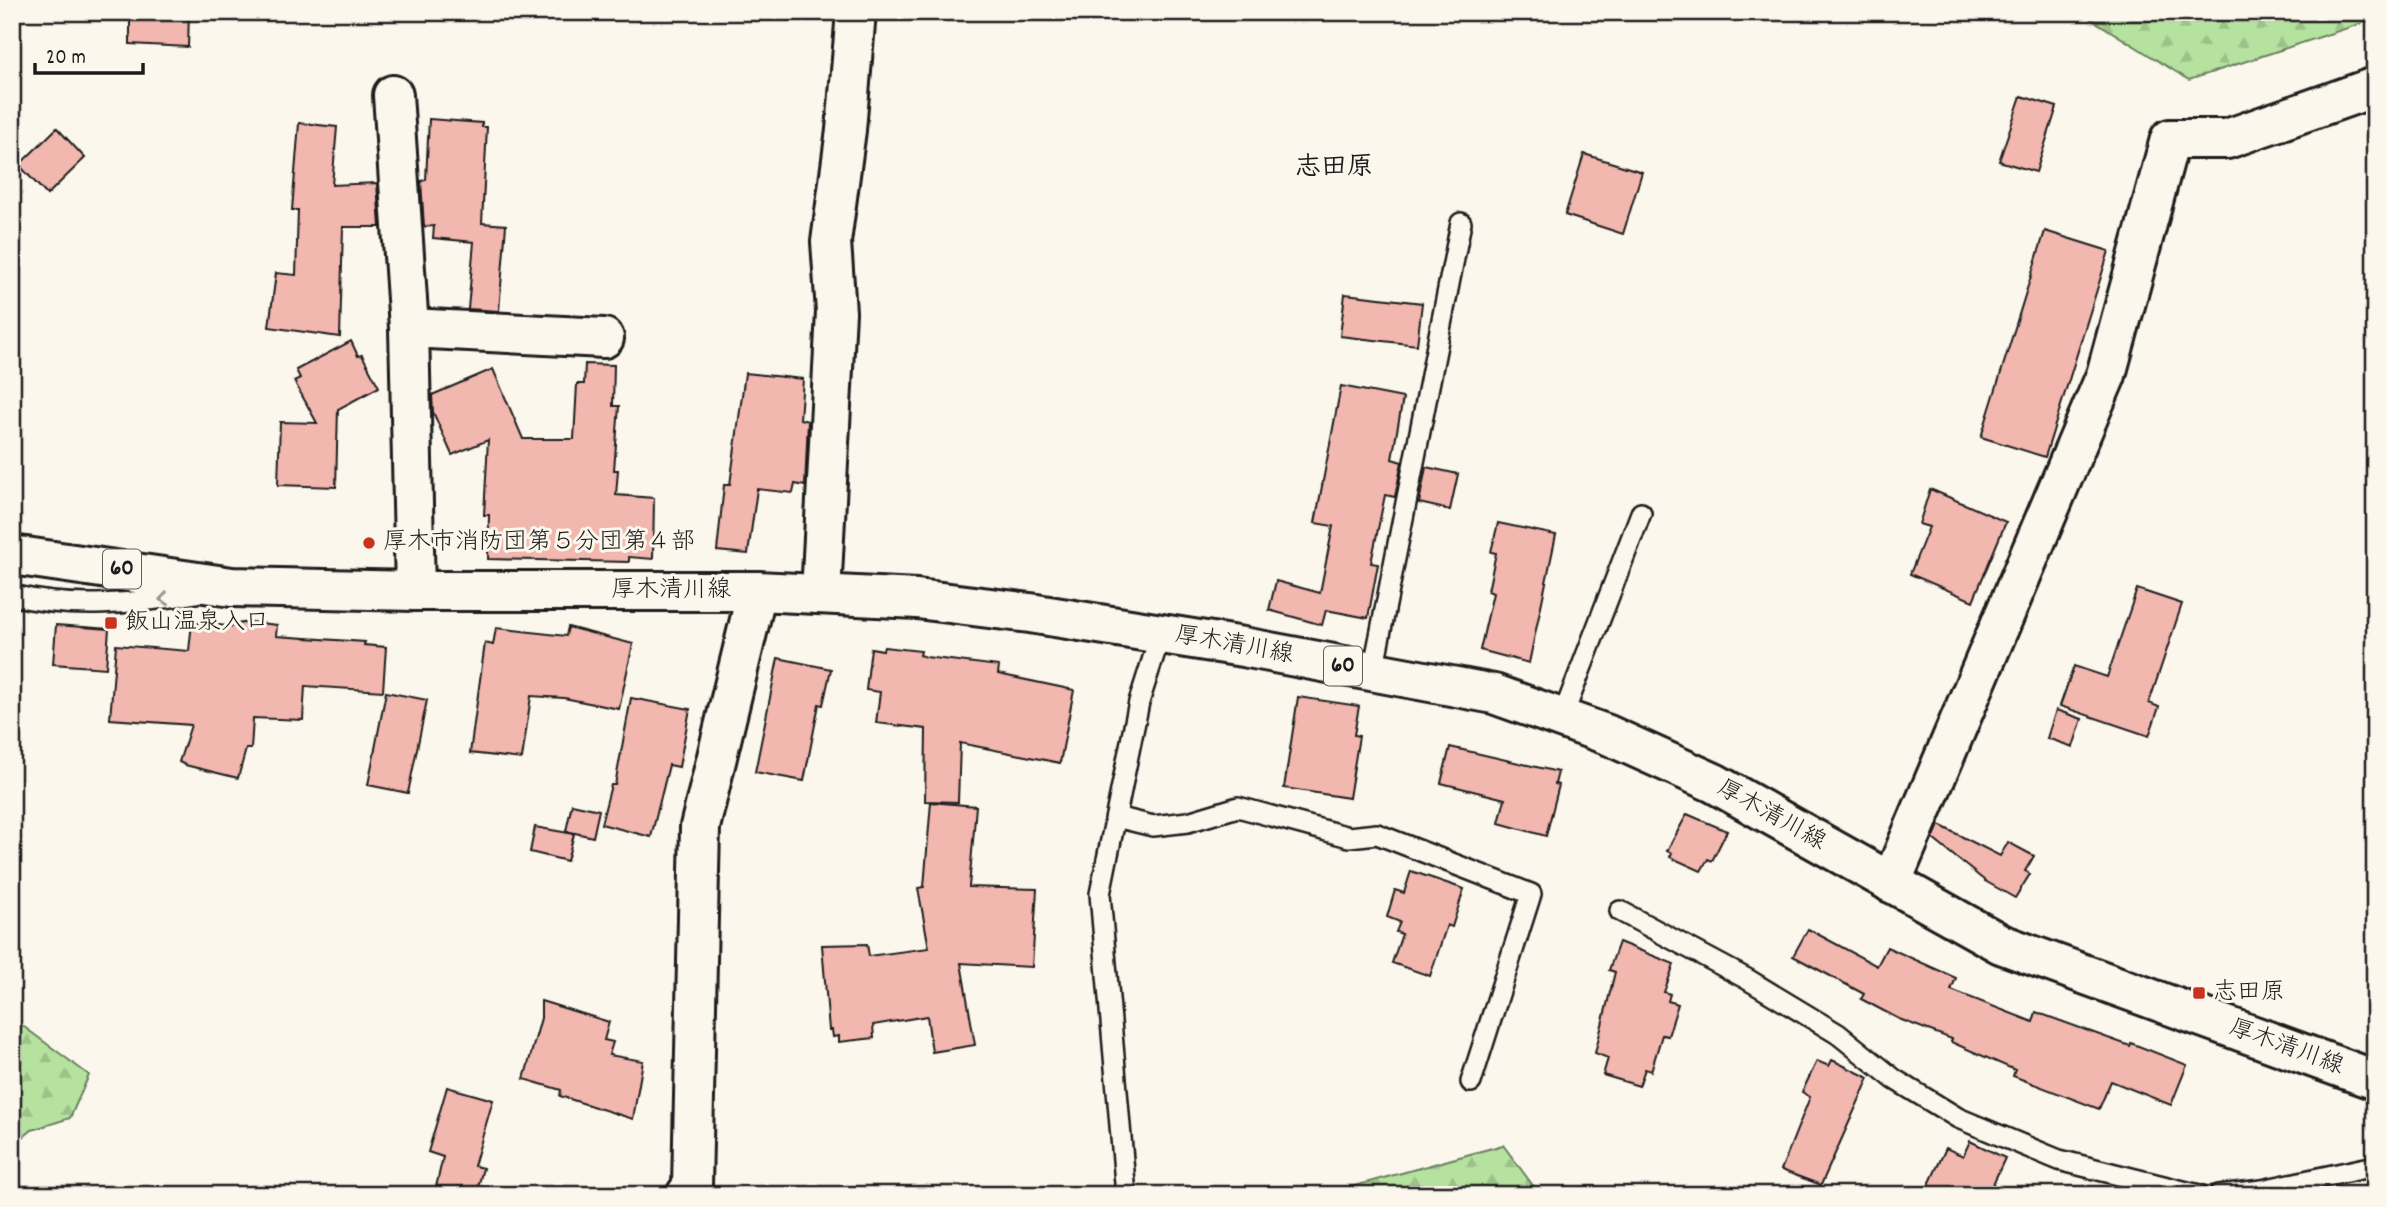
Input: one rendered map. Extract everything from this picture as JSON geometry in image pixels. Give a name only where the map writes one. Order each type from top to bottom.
[{"type":"street","points":[[821,594],[836,312],[831,242],[846,130],[856,12]]},
{"type":"street","points":[[1891,883],[2106,374],[2170,139],[2227,139],[2375,87]]},
{"type":"street","points":[[393,95],[409,328],[415,591]]},
{"type":"street","points":[[409,328],[604,338]]},
{"type":"street","name":"厚木清川線","points":[[12,555],[232,587],[415,591],[757,591],[917,599],[1161,633],[1494,694],[1608,735],[1714,783],[2001,944],[2375,1080]]},
{"type":"street","points":[[686,1195],[692,1186],[700,827],[757,591]]},
{"type":"lane","points":[[1373,671],[1461,223]]},
{"type":"lane","points":[[1562,718],[1641,513]]},
{"type":"lane","points":[[12,596],[46,603],[145,602],[232,587]]},
{"type":"lane","points":[[1126,1195],[1100,894],[1139,702],[1161,633]]},
{"type":"lane","points":[[1116,817],[1153,826],[1188,822],[1238,807],[1349,838],[1377,834],[1531,894],[1471,1082]]},
{"type":"lane","points":[[1620,911],[1747,979],[1838,1034],[1894,1079],[1958,1118],[2059,1160],[2199,1195]]},
{"type":"lane","points":[[2219,1195],[2262,1190],[2375,1166]]},
{"type":"green space","points":[[2080,12],[2375,12],[2375,19],[2189,80]]},
{"type":"green space","points":[[12,1018],[89,1075],[70,1118],[32,1130],[12,1146]]},
{"type":"green space","points":[[1503,1145],[1540,1195],[1322,1195]]},
{"type":"building","points":[[130,12],[189,12],[188,47],[130,44]]},
{"type":"building","points":[[2021,96],[2057,107],[2036,172],[1999,161]]},
{"type":"building","points":[[429,119],[482,123],[482,127],[487,127],[482,223],[506,225],[499,311],[468,309],[474,242],[433,238],[434,226],[424,227],[421,181],[426,180]]},
{"type":"building","points":[[299,123],[337,127],[332,185],[377,183],[380,227],[343,227],[340,337],[269,327],[276,273],[296,275],[298,210],[292,210]]},
{"type":"building","points":[[57,128],[85,158],[47,195],[19,165]]},
{"type":"building","points":[[1584,154],[1642,172],[1623,234],[1565,215]]},
{"type":"building","points":[[2045,231],[2109,251],[2045,457],[1981,437]]},
{"type":"building","points":[[1345,294],[1422,303],[1417,345],[1340,336]]},
{"type":"building","points":[[351,341],[358,356],[362,355],[379,387],[338,409],[336,487],[278,485],[280,422],[317,423],[294,381],[300,378],[296,370]]},
{"type":"building","points":[[585,364],[614,365],[613,406],[619,406],[614,470],[618,470],[616,495],[654,498],[653,559],[629,557],[629,562],[488,559],[489,515],[484,515],[488,440],[452,455],[433,412],[432,395],[493,369],[523,439],[574,439],[577,384],[584,384]]},
{"type":"building","points":[[745,373],[803,379],[800,419],[808,421],[805,486],[795,484],[793,493],[757,489],[748,554],[717,551],[724,485],[730,485]]},
{"type":"building","points":[[1341,386],[1403,398],[1392,459],[1402,462],[1395,497],[1385,495],[1371,563],[1378,564],[1368,618],[1326,610],[1322,625],[1269,610],[1276,581],[1320,593],[1333,526],[1315,523]]},
{"type":"building","points":[[1426,467],[1458,474],[1450,510],[1419,503]]},
{"type":"building","points":[[1930,489],[2006,522],[1973,601],[1910,574],[1929,527],[1919,524]]},
{"type":"building","points":[[1498,523],[1556,535],[1529,663],[1480,650],[1493,593],[1488,591],[1496,553],[1491,552]]},
{"type":"building","points":[[2137,589],[2182,604],[2149,703],[2159,707],[2149,736],[2060,706],[2074,666],[2107,677]]},
{"type":"building","points":[[192,622],[236,627],[237,624],[250,622],[277,625],[276,636],[365,642],[364,645],[386,647],[383,691],[305,686],[303,720],[253,718],[251,749],[246,749],[238,778],[185,765],[179,762],[191,725],[110,719],[116,645],[189,651]]},
{"type":"building","points":[[56,625],[109,629],[106,668],[53,664]]},
{"type":"building","points":[[568,627],[633,644],[619,709],[564,698],[531,696],[522,759],[470,753],[485,643],[493,645],[496,628],[566,636]]},
{"type":"building","points":[[884,647],[921,651],[920,655],[926,657],[999,666],[998,674],[1074,690],[1060,763],[960,743],[958,802],[925,801],[926,729],[876,723],[880,692],[866,690],[871,648],[883,650]]},
{"type":"building","points":[[778,658],[831,669],[823,705],[819,704],[804,781],[755,772]]},
{"type":"building","points":[[386,692],[427,700],[408,793],[368,785]]},
{"type":"building","points":[[1298,697],[1359,706],[1354,735],[1359,736],[1349,798],[1284,788]]},
{"type":"building","points":[[631,698],[690,709],[679,767],[669,765],[651,837],[601,824],[611,785],[615,785]]},
{"type":"building","points":[[2056,710],[2082,719],[2073,747],[2047,738]]},
{"type":"building","points":[[1450,747],[1558,772],[1555,784],[1559,785],[1546,836],[1499,823],[1505,799],[1441,783]]},
{"type":"building","points":[[931,802],[976,806],[969,887],[1037,889],[1032,967],[961,963],[975,1045],[932,1052],[927,1016],[873,1025],[874,1038],[839,1042],[839,1036],[833,1037],[832,1030],[829,1030],[822,945],[867,944],[869,956],[929,948],[918,888],[924,887]]},
{"type":"building","points":[[572,804],[599,810],[593,837],[566,831]]},
{"type":"building","points":[[1687,814],[1727,831],[1712,861],[1708,859],[1701,871],[1670,857],[1672,853],[1667,851]]},
{"type":"building","points":[[1939,825],[2000,856],[2008,842],[2034,856],[2025,871],[2030,874],[2015,898],[1985,881],[1933,839]]},
{"type":"building","points":[[535,827],[574,834],[567,861],[530,852]]},
{"type":"building","points":[[1411,871],[1464,889],[1452,927],[1447,925],[1430,976],[1392,963],[1402,934],[1396,932],[1400,922],[1387,917],[1395,890],[1404,893]]},
{"type":"building","points":[[1808,929],[1877,966],[1887,947],[1956,978],[1951,990],[2033,1022],[2036,1012],[2130,1046],[2131,1043],[2187,1065],[2171,1105],[2111,1081],[2099,1109],[2013,1076],[2015,1070],[1951,1042],[1952,1039],[1899,1019],[1861,999],[1864,994],[1793,956]]},
{"type":"building","points":[[1619,942],[1674,964],[1664,992],[1670,994],[1668,1001],[1678,1004],[1668,1036],[1662,1035],[1651,1071],[1645,1069],[1639,1086],[1603,1075],[1608,1058],[1595,1053],[1615,972],[1609,970]]},
{"type":"building","points":[[541,1001],[609,1022],[604,1040],[613,1042],[609,1055],[643,1061],[633,1119],[560,1096],[561,1090],[524,1079],[541,1018]]},
{"type":"building","points":[[1832,1060],[1869,1078],[1821,1185],[1781,1170],[1810,1097],[1802,1092],[1817,1061],[1829,1066]]},
{"type":"building","points":[[447,1087],[493,1100],[474,1166],[483,1168],[476,1195],[436,1187],[443,1157],[428,1152]]},
{"type":"building","points":[[1970,1141],[2005,1158],[1988,1195],[1924,1195],[1946,1148],[1963,1156]]},
{"type":"place","name":"厚木市消防団第５分団第４部","points":[[369,543]]},
{"type":"place","name":"飯山温泉入口","points":[[111,623]]},
{"type":"place","name":"志田原","points":[[2199,993]]},
{"type":"district","name":"志田原","points":[[1334,168]]}]
